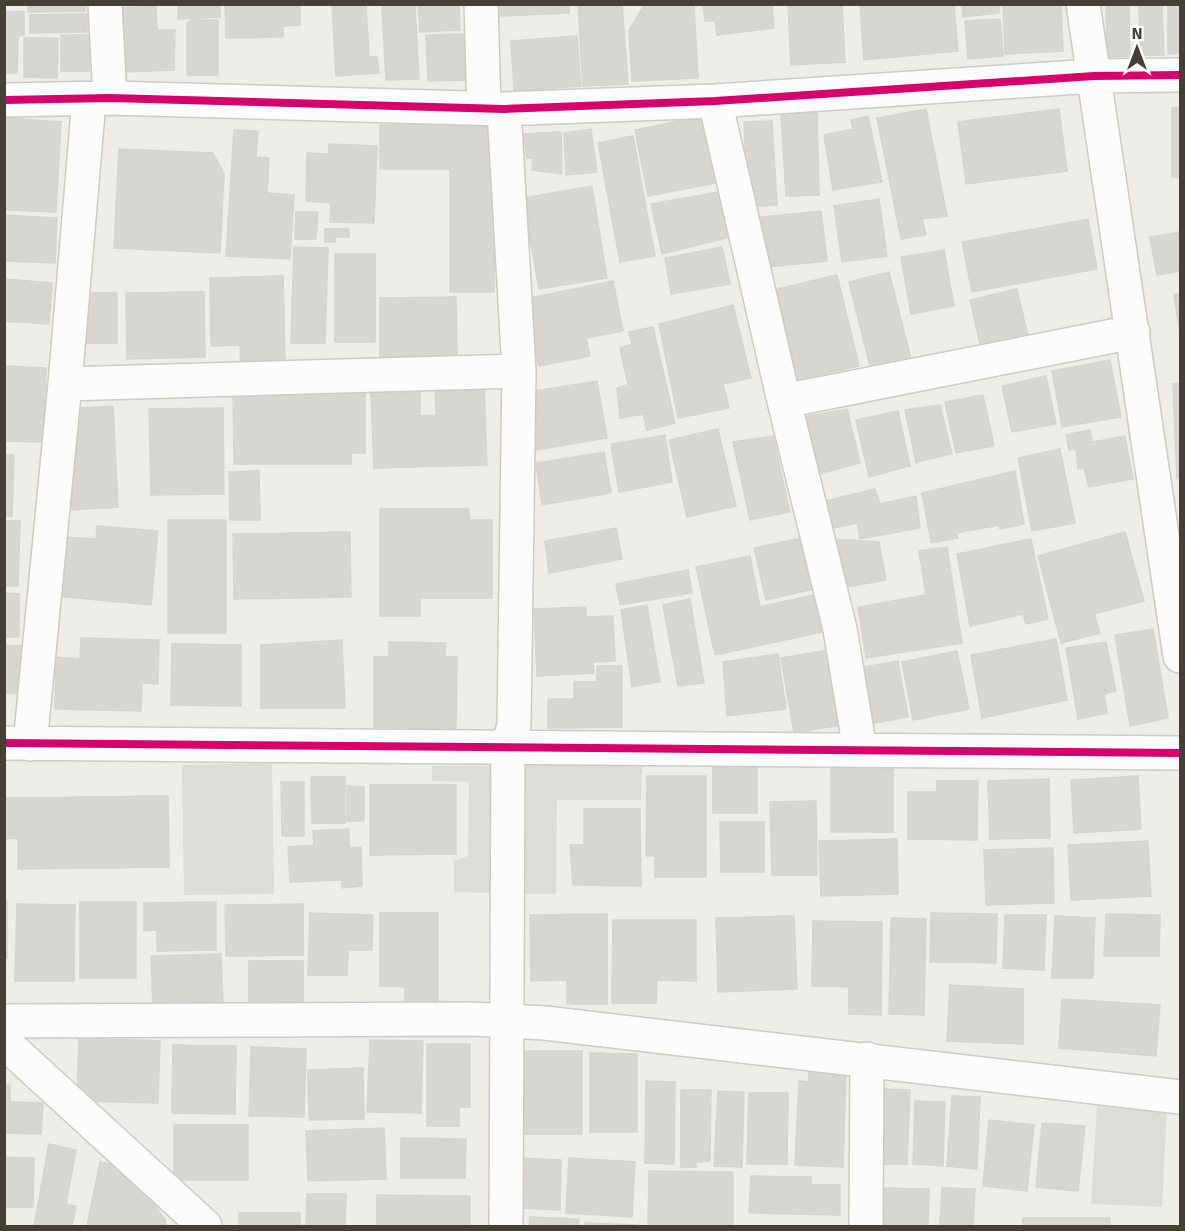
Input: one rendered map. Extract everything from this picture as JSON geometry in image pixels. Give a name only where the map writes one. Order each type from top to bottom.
[{"type":"street","points":[[105,4],[99,99],[65,384],[17,743],[225,755],[508,747],[1180,753]]},
{"type":"street","points":[[481,4],[494,108],[519,371],[514,724],[508,747],[505,1021],[506,1227]]},
{"type":"street","points":[[1083,4],[1132,332],[1169,501],[1180,656]]},
{"type":"street","points":[[4,100],[99,99],[494,108],[716,101],[1094,76],[1180,75]]},
{"type":"street","points":[[716,101],[784,401],[840,629],[860,750]]},
{"type":"street","points":[[784,401],[1132,332]]},
{"type":"street","points":[[65,384],[519,371]]},
{"type":"street","points":[[4,1022],[505,1021],[545,1023],[1180,1097]]},
{"type":"street","points":[[4,1042],[205,1227]]},
{"type":"street","points":[[866,1227],[867,1059]]},
{"type":"shaded area","points":[[272,763],[274,894],[184,895],[182,765]]},
{"type":"shaded area","points":[[524,765],[642,765],[641,800],[557,800],[556,894],[524,894]]},
{"type":"shaded area","points":[[432,766],[491,766],[490,893],[454,892],[454,861],[468,856],[469,782],[432,781]]},
{"type":"shaded area","points":[[1097,1104],[1167,1108],[1162,1207],[1091,1204]]},
{"type":"building","points":[[28,4],[85,4],[85,11],[28,12]]},
{"type":"building","points":[[178,4],[220,4],[220,17],[178,19]]},
{"type":"building","points":[[225,4],[300,4],[300,25],[283,26],[283,37],[226,38]]},
{"type":"building","points":[[332,4],[366,4],[369,57],[377,57],[379,73],[336,76]]},
{"type":"building","points":[[418,4],[459,4],[460,30],[420,32]]},
{"type":"building","points":[[499,4],[569,4],[569,13],[500,16]]},
{"type":"building","points":[[578,4],[622,4],[628,84],[583,86]]},
{"type":"building","points":[[645,4],[694,4],[698,78],[632,81],[629,30]]},
{"type":"building","points":[[703,4],[772,4],[774,28],[717,35],[715,21],[705,21]]},
{"type":"building","points":[[788,4],[842,4],[845,62],[791,65]]},
{"type":"building","points":[[860,4],[954,4],[958,51],[864,60]]},
{"type":"building","points":[[962,4],[999,4],[999,13],[963,17]]},
{"type":"building","points":[[1003,4],[1061,4],[1063,51],[1005,54]]},
{"type":"building","points":[[1106,4],[1129,4],[1130,56],[1107,57]]},
{"type":"building","points":[[1139,4],[1162,4],[1164,55],[1140,55]]},
{"type":"building","points":[[1168,4],[1180,4],[1180,53],[1168,54]]},
{"type":"building","points":[[156,6],[157,30],[175,30],[174,70],[122,72],[120,8]]},
{"type":"building","points":[[382,7],[415,7],[419,79],[386,80]]},
{"type":"building","points":[[24,11],[24,35],[18,36],[17,73],[4,73],[4,12]]},
{"type":"building","points":[[87,14],[87,32],[30,33],[30,15]]},
{"type":"building","points":[[1000,19],[1003,56],[968,59],[965,21]]},
{"type":"building","points":[[191,20],[218,20],[218,75],[187,75],[187,23]]},
{"type":"building","points":[[467,34],[470,80],[428,81],[426,35]]},
{"type":"building","points":[[61,35],[90,35],[89,71],[61,71]]},
{"type":"building","points":[[577,36],[581,86],[514,91],[511,41]]},
{"type":"building","points":[[24,38],[58,38],[57,78],[24,77]]},
{"type":"building","points":[[1172,108],[1180,108],[1180,177],[1172,177]]},
{"type":"building","points":[[926,109],[947,216],[922,219],[926,235],[901,239],[877,118]]},
{"type":"building","points":[[1059,109],[1067,171],[966,184],[958,122]]},
{"type":"building","points":[[817,112],[819,195],[786,196],[781,113]]},
{"type":"building","points":[[709,115],[721,182],[648,196],[635,130]]},
{"type":"building","points":[[868,116],[882,182],[833,190],[824,135],[853,129],[851,120]]},
{"type":"building","points":[[4,118],[61,122],[56,212],[4,210]]},
{"type":"building","points":[[772,121],[777,205],[748,207],[744,122]]},
{"type":"building","points":[[494,124],[494,292],[450,292],[450,169],[380,169],[380,125]]},
{"type":"building","points":[[591,129],[597,172],[566,175],[564,133]]},
{"type":"building","points":[[234,130],[258,131],[256,157],[269,158],[267,193],[294,195],[290,259],[226,256]]},
{"type":"building","points":[[561,132],[562,174],[532,170],[533,158],[527,158],[523,134]]},
{"type":"building","points":[[633,136],[655,256],[620,262],[598,143]]},
{"type":"building","points":[[329,144],[377,146],[374,223],[330,222],[331,203],[306,201],[307,153],[329,154]]},
{"type":"building","points":[[119,149],[213,153],[224,174],[220,253],[114,248]]},
{"type":"building","points":[[592,186],[607,278],[539,289],[523,198]]},
{"type":"building","points":[[723,191],[731,237],[662,254],[651,204]]},
{"type":"building","points":[[879,199],[887,256],[842,262],[834,206]]},
{"type":"building","points":[[821,211],[827,261],[766,267],[761,217]]},
{"type":"building","points":[[296,212],[318,212],[316,239],[295,239]]},
{"type":"building","points":[[4,215],[57,218],[55,263],[4,261]]},
{"type":"building","points":[[1088,219],[1097,269],[972,292],[962,242]]},
{"type":"building","points":[[325,229],[349,229],[349,237],[335,237],[335,242],[325,242]]},
{"type":"building","points":[[1180,232],[1180,271],[1157,275],[1150,237]]},
{"type":"building","points":[[294,247],[328,248],[325,343],[291,343]]},
{"type":"building","points":[[722,247],[730,284],[671,294],[665,258]]},
{"type":"building","points":[[944,250],[954,306],[911,314],[901,257]]},
{"type":"building","points":[[335,254],[375,254],[375,342],[335,342]]},
{"type":"building","points":[[889,272],[911,359],[871,370],[849,282]]},
{"type":"building","points":[[837,275],[859,366],[790,381],[769,291]]},
{"type":"building","points":[[283,276],[285,365],[241,367],[240,345],[211,346],[210,278]]},
{"type":"building","points":[[4,279],[52,283],[49,324],[4,321]]},
{"type":"building","points":[[613,281],[623,331],[586,338],[590,356],[539,366],[524,299]]},
{"type":"building","points":[[1017,289],[1029,341],[982,352],[970,300]]},
{"type":"building","points":[[204,292],[205,357],[127,359],[126,293]]},
{"type":"building","points":[[79,293],[117,293],[117,343],[79,343]]},
{"type":"building","points":[[1180,294],[1180,334],[1174,295]]},
{"type":"building","points":[[456,297],[457,361],[380,361],[380,298]]},
{"type":"building","points":[[733,305],[751,378],[723,384],[729,408],[678,418],[659,324]]},
{"type":"building","points":[[653,327],[675,423],[647,430],[643,414],[620,418],[617,388],[628,385],[620,348],[632,344],[629,332]]},
{"type":"building","points":[[1110,360],[1121,417],[1062,427],[1052,371]]},
{"type":"building","points":[[4,366],[46,368],[44,442],[4,441]]},
{"type":"building","points":[[1046,376],[1056,424],[1012,432],[1002,386]]},
{"type":"building","points":[[597,381],[607,438],[537,450],[528,392]]},
{"type":"building","points":[[1180,383],[1180,478],[1177,478],[1173,384]]},
{"type":"building","points":[[484,384],[487,465],[374,468],[371,393],[420,392],[420,416],[436,415],[435,386]]},
{"type":"building","points":[[365,393],[365,453],[351,453],[351,464],[234,464],[233,394]]},
{"type":"building","points":[[983,395],[994,446],[956,453],[945,402]]},
{"type":"building","points":[[940,405],[952,454],[916,462],[905,410]]},
{"type":"building","points":[[113,406],[118,507],[72,510],[67,409]]},
{"type":"building","points":[[223,408],[224,494],[151,495],[149,409]]},
{"type":"building","points":[[847,409],[860,463],[818,474],[803,417]]},
{"type":"building","points":[[898,411],[910,466],[869,477],[856,420]]},
{"type":"building","points":[[718,429],[736,506],[687,517],[669,440]]},
{"type":"building","points":[[1090,430],[1092,442],[1125,436],[1133,479],[1089,487],[1084,468],[1078,468],[1076,449],[1069,450],[1066,435]]},
{"type":"building","points":[[665,435],[672,482],[619,492],[611,444]]},
{"type":"building","points":[[773,436],[790,512],[750,520],[733,442]]},
{"type":"building","points":[[1060,449],[1075,523],[1032,531],[1018,458]]},
{"type":"building","points":[[604,452],[611,493],[542,505],[536,463]]},
{"type":"building","points":[[4,455],[14,455],[12,516],[4,516]]},
{"type":"building","points":[[259,471],[260,520],[230,520],[229,472]]},
{"type":"building","points":[[1015,471],[1024,524],[1000,529],[999,525],[956,533],[958,538],[931,543],[922,493]]},
{"type":"building","points":[[875,489],[880,504],[916,496],[920,528],[860,539],[857,523],[824,530],[817,503]]},
{"type":"building","points":[[380,509],[469,509],[469,520],[492,520],[492,598],[420,598],[420,616],[380,616]]},
{"type":"building","points":[[168,520],[226,520],[226,633],[168,633]]},
{"type":"building","points":[[4,521],[20,521],[18,586],[4,586]]},
{"type":"building","points":[[97,526],[158,531],[151,605],[56,596],[62,537],[96,539]]},
{"type":"building","points":[[616,528],[622,559],[549,573],[545,541]]},
{"type":"building","points":[[350,532],[351,597],[234,599],[233,534]]},
{"type":"building","points":[[1125,532],[1144,601],[1094,614],[1100,633],[1061,643],[1038,556]]},
{"type":"building","points":[[807,537],[818,588],[766,600],[754,548]]},
{"type":"building","points":[[831,539],[879,542],[886,580],[842,588]]},
{"type":"building","points":[[1031,539],[1048,619],[1026,624],[1023,614],[970,626],[957,554]]},
{"type":"building","points":[[947,547],[962,643],[866,658],[858,607],[926,595],[919,551]]},
{"type":"building","points":[[750,556],[760,607],[813,595],[822,632],[715,655],[696,567]]},
{"type":"building","points":[[688,570],[692,593],[620,605],[616,584]]},
{"type":"building","points":[[4,593],[19,594],[19,637],[4,637]]},
{"type":"building","points":[[690,599],[704,683],[678,686],[663,605]]},
{"type":"building","points":[[647,605],[660,682],[632,687],[621,610]]},
{"type":"building","points":[[586,607],[586,617],[613,616],[615,661],[593,662],[594,673],[537,676],[534,609]]},
{"type":"building","points":[[1153,629],[1168,718],[1130,726],[1115,635]]},
{"type":"building","points":[[81,638],[159,640],[158,684],[142,683],[141,711],[55,709],[56,657],[80,659]]},
{"type":"building","points":[[1056,639],[1067,700],[982,718],[971,655]]},
{"type":"building","points":[[342,640],[345,708],[261,708],[261,645]]},
{"type":"building","points":[[389,642],[446,643],[445,657],[457,657],[456,729],[374,727],[374,657],[389,657]]},
{"type":"building","points":[[1106,642],[1116,691],[1104,694],[1107,713],[1078,719],[1066,648]]},
{"type":"building","points":[[172,644],[241,645],[241,706],[171,705]]},
{"type":"building","points":[[4,645],[24,646],[20,694],[4,693]]},
{"type":"building","points":[[828,650],[841,725],[794,733],[781,658]]},
{"type":"building","points":[[957,651],[969,709],[913,720],[902,662]]},
{"type":"building","points":[[778,654],[786,709],[727,716],[723,662]]},
{"type":"building","points":[[898,661],[908,717],[871,724],[859,668]]},
{"type":"building","points":[[597,666],[622,666],[622,727],[548,728],[548,699],[574,699],[574,682],[597,682]]},
{"type":"building","points":[[713,763],[757,763],[757,813],[713,813]]},
{"type":"building","points":[[831,769],[893,769],[893,832],[831,832]]},
{"type":"building","points":[[647,776],[706,776],[706,877],[655,877],[655,856],[646,856]]},
{"type":"building","points":[[1138,776],[1141,829],[1074,833],[1071,780]]},
{"type":"building","points":[[311,777],[345,777],[345,823],[312,823]]},
{"type":"building","points":[[1049,779],[1050,838],[990,839],[988,781]]},
{"type":"building","points":[[937,781],[978,781],[977,840],[908,839],[908,792],[937,792]]},
{"type":"building","points":[[281,782],[304,782],[304,836],[282,836]]},
{"type":"building","points":[[370,785],[456,785],[456,854],[370,855]]},
{"type":"building","points":[[347,786],[364,787],[364,821],[347,821]]},
{"type":"building","points":[[168,796],[169,867],[18,869],[18,838],[4,839],[4,798]]},
{"type":"building","points":[[816,801],[817,875],[772,875],[770,802]]},
{"type":"building","points":[[584,809],[640,809],[641,886],[573,885],[570,845],[584,845]]},
{"type":"building","points":[[720,822],[764,822],[764,872],[721,872]]},
{"type":"building","points":[[349,829],[349,848],[361,847],[362,886],[342,888],[342,880],[290,882],[288,847],[314,845],[313,831]]},
{"type":"building","points":[[897,839],[898,894],[821,896],[819,841]]},
{"type":"building","points":[[1148,841],[1151,896],[1071,900],[1068,845]]},
{"type":"building","points":[[1053,848],[1054,903],[986,905],[984,850]]},
{"type":"building","points":[[4,901],[7,901],[7,958],[4,958]]},
{"type":"building","points":[[80,902],[136,902],[136,978],[80,978]]},
{"type":"building","points":[[216,902],[216,950],[157,951],[157,930],[144,931],[144,903]]},
{"type":"building","points":[[17,904],[75,905],[74,981],[15,981]]},
{"type":"building","points":[[303,904],[303,955],[226,956],[225,905]]},
{"type":"building","points":[[310,913],[373,915],[372,950],[348,950],[347,975],[308,975]]},
{"type":"building","points":[[380,913],[438,913],[438,1006],[405,1006],[405,987],[380,986]]},
{"type":"building","points":[[931,913],[997,914],[996,963],[930,962]]},
{"type":"building","points":[[607,914],[607,1004],[567,1004],[567,980],[531,981],[530,915]]},
{"type":"building","points":[[1106,914],[1160,915],[1159,956],[1104,956]]},
{"type":"building","points":[[1005,915],[1046,915],[1044,970],[1003,968]]},
{"type":"building","points":[[794,916],[797,989],[718,992],[716,918]]},
{"type":"building","points":[[1055,916],[1095,918],[1093,978],[1052,978]]},
{"type":"building","points":[[891,918],[926,919],[924,1015],[889,1014]]},
{"type":"building","points":[[613,920],[696,920],[696,981],[657,980],[656,1003],[612,1003]]},
{"type":"building","points":[[813,921],[882,922],[881,1015],[849,1014],[849,987],[812,986]]},
{"type":"building","points":[[221,954],[223,1006],[153,1008],[151,956]]},
{"type":"building","points":[[249,961],[303,961],[303,1016],[277,1016],[277,1003],[249,1003]]},
{"type":"building","points":[[950,985],[1023,989],[1023,1044],[947,1041]]},
{"type":"building","points":[[1062,999],[1160,1005],[1156,1056],[1059,1048]]},
{"type":"building","points":[[79,1038],[160,1041],[158,1103],[77,1101]]},
{"type":"building","points":[[370,1040],[423,1041],[421,1113],[367,1112]]},
{"type":"building","points":[[427,1044],[470,1044],[470,1107],[459,1107],[459,1126],[427,1126]]},
{"type":"building","points":[[173,1045],[236,1046],[235,1114],[172,1113]]},
{"type":"building","points":[[251,1047],[306,1049],[304,1117],[249,1116]]},
{"type":"building","points":[[524,1051],[582,1051],[582,1134],[523,1134]]},
{"type":"building","points":[[590,1053],[637,1054],[637,1132],[590,1132]]},
{"type":"building","points":[[363,1068],[364,1119],[309,1120],[308,1070]]},
{"type":"building","points":[[809,1068],[846,1069],[843,1167],[795,1165],[799,1081],[809,1082]]},
{"type":"building","points":[[646,1081],[675,1082],[674,1164],[645,1163]]},
{"type":"building","points":[[4,1085],[10,1085],[10,1102],[43,1103],[41,1134],[4,1133]]},
{"type":"building","points":[[880,1089],[910,1090],[907,1164],[876,1164]]},
{"type":"building","points":[[681,1090],[711,1090],[710,1161],[696,1162],[696,1167],[681,1167]]},
{"type":"building","points":[[718,1091],[744,1092],[742,1167],[714,1166]]},
{"type":"building","points":[[749,1093],[788,1093],[787,1164],[747,1164]]},
{"type":"building","points":[[952,1096],[980,1097],[977,1169],[947,1166]]},
{"type":"building","points":[[915,1101],[945,1102],[943,1166],[913,1164]]},
{"type":"building","points":[[989,1120],[1034,1125],[1027,1191],[983,1186]]},
{"type":"building","points":[[1042,1123],[1085,1126],[1078,1191],[1036,1187]]},
{"type":"building","points":[[174,1125],[248,1125],[248,1180],[174,1180]]},
{"type":"building","points":[[384,1128],[386,1179],[308,1181],[306,1131]]},
{"type":"building","points":[[401,1138],[466,1139],[465,1178],[401,1178]]},
{"type":"building","points":[[49,1144],[76,1150],[66,1204],[76,1206],[72,1226],[34,1226]]},
{"type":"building","points":[[4,1157],[34,1158],[33,1207],[4,1207]]},
{"type":"building","points":[[519,1158],[561,1160],[560,1210],[517,1208]]},
{"type":"building","points":[[569,1158],[635,1162],[632,1217],[566,1213]]},
{"type":"building","points":[[100,1162],[126,1167],[166,1221],[165,1226],[87,1226]]},
{"type":"building","points":[[649,1171],[733,1172],[733,1226],[648,1226]]},
{"type":"building","points":[[751,1176],[811,1177],[811,1185],[840,1185],[840,1215],[749,1213]]},
{"type":"building","points":[[876,1188],[929,1189],[928,1226],[875,1226]]},
{"type":"building","points":[[942,1188],[975,1189],[973,1226],[940,1226]]},
{"type":"building","points":[[307,1194],[346,1194],[345,1226],[306,1226]]},
{"type":"building","points":[[377,1195],[470,1196],[470,1226],[377,1226]]},
{"type":"building","points":[[239,1213],[300,1213],[300,1226],[239,1226]]},
{"type":"building","points":[[530,1217],[579,1219],[578,1226],[529,1226]]},
{"type":"building","points":[[1023,1218],[1110,1218],[1110,1226],[1023,1226]]},
{"type":"building","points":[[585,1223],[638,1225],[638,1226],[585,1226]]},
{"type":"cycle path","points":[[4,100],[110,98],[504,109],[715,101],[1094,76],[1180,75]]},
{"type":"cycle path","points":[[4,743],[1180,753]]}]
